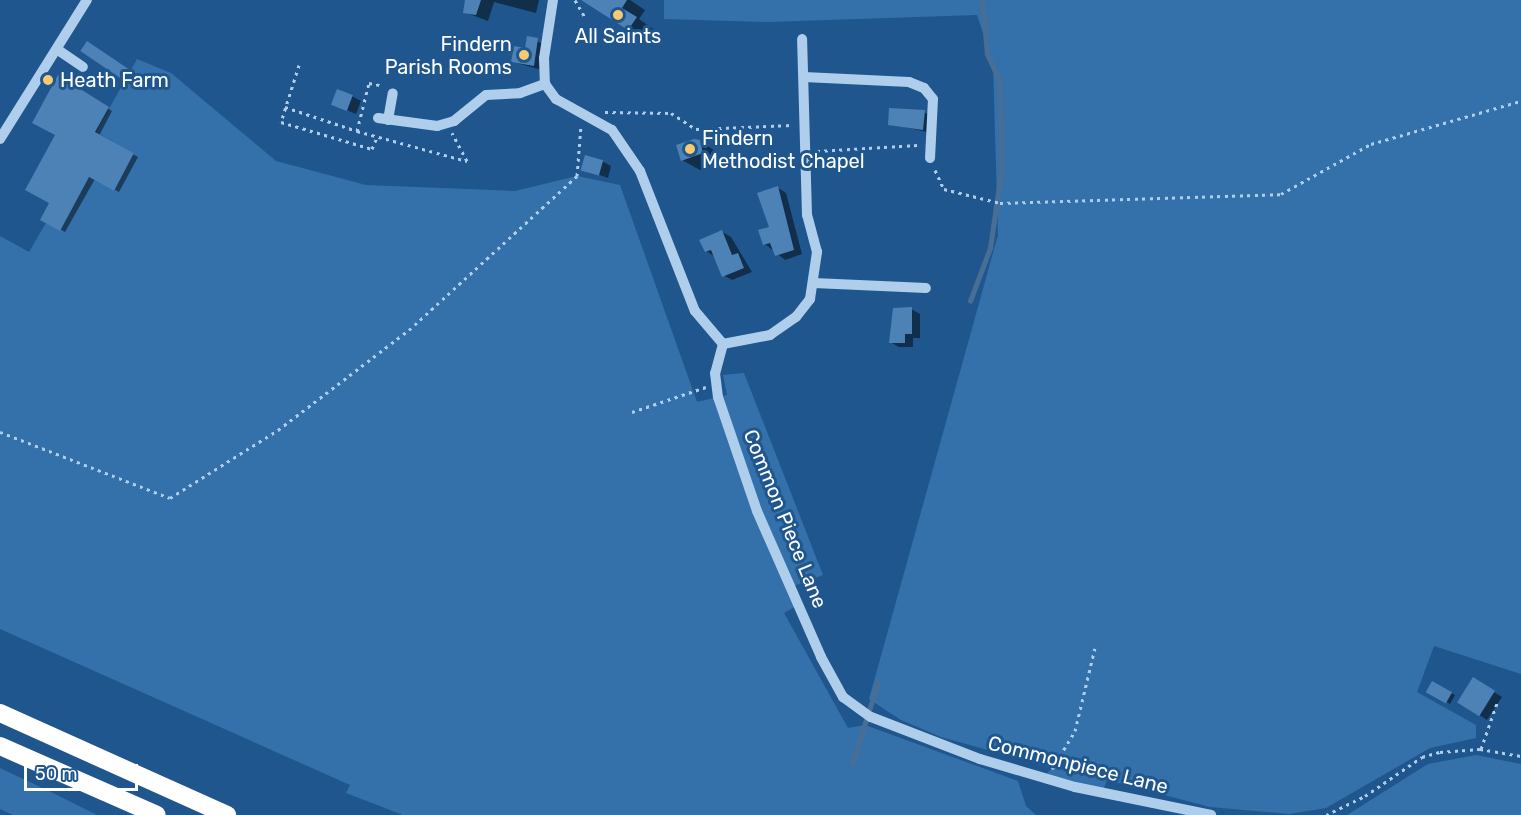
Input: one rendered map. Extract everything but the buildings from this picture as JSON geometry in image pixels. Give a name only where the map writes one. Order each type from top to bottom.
[{"type":"highway","points":[[0,713],[227,815]]},
{"type":"highway","points":[[0,746],[157,815]]},
{"type":"street","points":[[0,139],[58,50],[87,0]]},
{"type":"street","points":[[553,0],[544,58],[546,84],[556,99],[612,130],[628,150],[653,202],[695,311],[723,344],[770,335],[785,326],[810,299],[817,252],[807,215],[802,39]]},
{"type":"street","points":[[58,50],[83,67]]},
{"type":"street","points":[[804,77],[909,82],[924,88],[933,99],[930,158]]},
{"type":"street","points":[[393,93],[383,119],[437,126],[447,123],[486,95],[520,93],[546,84]]},
{"type":"street","points":[[813,283],[926,288]]},
{"type":"street","name":"Common Piece Lane","points":[[723,344],[716,384],[757,511],[820,657],[843,697],[871,717]]},
{"type":"street","name":"Commonpiece Lane","points":[[871,717],[980,759],[1048,779],[1211,815]]},
{"type":"path","points":[[574,0],[586,19]]},
{"type":"path","points":[[298,65],[281,122],[372,149],[377,137]]},
{"type":"path","points":[[357,131],[369,83],[393,88],[393,93]]},
{"type":"path","points":[[805,152],[917,144],[930,158],[944,189],[1000,203],[1281,194],[1371,144],[1521,101]]},
{"type":"path","points":[[285,107],[377,137],[467,160],[447,123]]},
{"type":"path","points":[[0,432],[170,498],[278,430],[409,330],[577,176],[584,113],[654,110],[672,113],[696,129],[805,125]]},
{"type":"path","points":[[632,412],[716,384]]},
{"type":"path","points":[[1048,779],[1075,731],[1095,648]]},
{"type":"path","points":[[1480,750],[1497,703]]},
{"type":"path","points":[[1326,815],[1365,796],[1422,757],[1440,752],[1480,750],[1521,756]]},
{"type":"shaded area","points":[[664,0],[1521,0],[1521,674],[1434,646],[1417,692],[1476,725],[1476,738],[1430,748],[1326,808],[1289,814],[1210,807],[1107,780],[1102,793],[1043,778],[1052,768],[941,737],[901,720],[869,699],[998,235],[993,63],[977,15],[768,22],[664,19]]},
{"type":"shaded area","points":[[137,59],[171,73],[276,161],[366,185],[515,191],[577,176],[620,185],[697,402],[727,395],[723,375],[744,373],[823,575],[786,589],[796,606],[784,613],[848,728],[865,725],[1018,781],[1026,806],[1036,815],[403,815],[346,793],[350,785],[0,629],[0,236],[29,252],[46,223],[60,230],[89,177],[114,191],[134,153],[96,132]]},
{"type":"shaded area","points":[[1476,755],[1521,764],[1521,815],[1347,815],[1428,764]]},
{"type":"shaded area","points":[[0,768],[97,815],[13,815],[0,809]]},
{"type":"waterway","points":[[970,301],[990,248],[1002,165],[999,80],[987,54],[982,0]]},
{"type":"waterway","points":[[852,764],[878,682]]},
{"type":"place","name":"All Saints","points":[[618,15]]},
{"type":"place","name":"Findern Parish Rooms","points":[[524,55]]},
{"type":"place","name":"Heath Farm","points":[[48,80]]},
{"type":"place","name":"Findern Methodist Chapel","points":[[690,149]]}]
